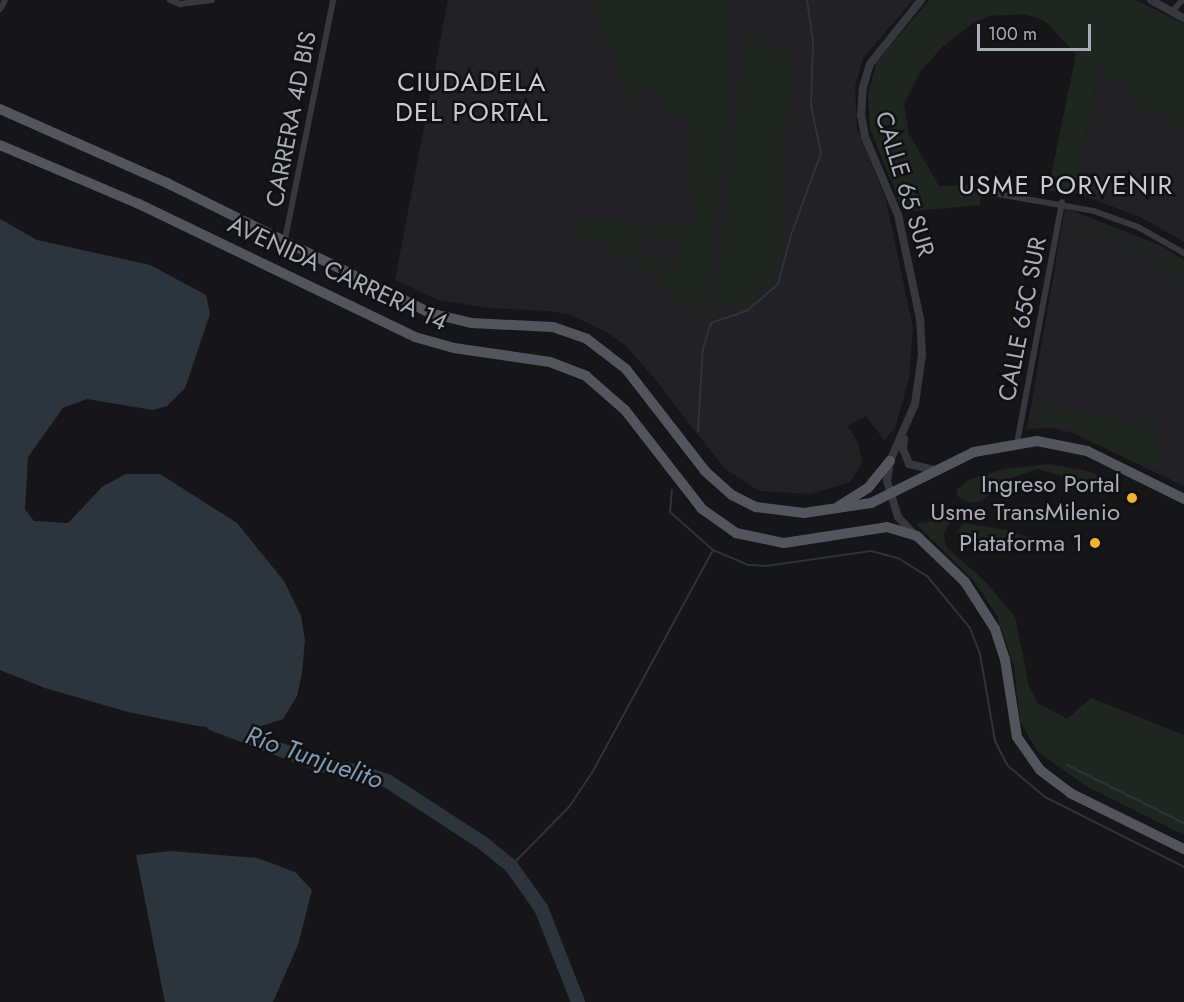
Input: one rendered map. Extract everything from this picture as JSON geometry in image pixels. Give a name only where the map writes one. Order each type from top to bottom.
[{"type":"main road","name":"AVENIDA CARRERA 14","points":[[0,109],[167,183],[284,244],[442,317],[553,327],[587,339],[626,369],[705,471],[732,495],[773,512],[831,510],[889,496],[974,452],[1017,443],[1053,442],[1087,451],[1184,499]]},
{"type":"main road","name":"AVENIDA CARRERA 14","points":[[0,145],[109,190],[415,337],[454,348],[550,362],[586,376],[619,404],[702,509],[736,533],[784,543],[887,526],[917,536],[965,582],[995,629],[1008,675],[1013,724],[1030,759],[1065,790],[1184,849]]},
{"type":"main road","points":[[831,510],[868,488],[890,461]]},
{"type":"street","points":[[0,9],[5,0]]},
{"type":"street","points":[[170,0],[180,4],[212,0]]},
{"type":"street","name":"CARRERA 4D BIS","points":[[284,244],[333,0]]},
{"type":"street","name":"CALLE 65 SUR","points":[[889,496],[890,461],[913,414],[920,364],[920,319],[898,214],[863,128],[861,100],[866,74],[875,54],[921,0]]},
{"type":"street","points":[[1151,0],[1184,18]]},
{"type":"street","points":[[1173,11],[1182,0]]},
{"type":"street","points":[[998,194],[1062,202],[1124,221],[1184,253]]},
{"type":"street","name":"CALLE 65C SUR","points":[[1017,443],[1062,202]]},
{"type":"street","name":"CALLE 65 SUR","points":[[906,432],[903,449],[909,464],[938,470]]},
{"type":"street","points":[[889,496],[898,516],[917,536]]},
{"type":"shaded area","points":[[448,0],[913,0],[863,58],[855,87],[857,128],[886,200],[913,328],[909,378],[895,429],[884,440],[866,416],[848,426],[858,443],[862,463],[850,482],[811,494],[759,491],[724,468],[649,372],[625,345],[608,333],[571,315],[549,311],[488,308],[438,300],[395,280]]},
{"type":"shaded area","points":[[593,0],[725,0],[728,113],[704,313],[610,242],[571,225],[585,219],[695,227],[688,118],[667,116],[652,91],[638,92],[631,110]],"holes":[[[644,225],[682,239],[676,272],[634,252]]]},
{"type":"shaded area","points":[[929,0],[1136,0],[1184,24],[1184,127],[1144,105],[1098,70],[1076,193],[1048,191],[1076,54],[1045,21],[1025,14],[989,16],[974,22],[941,48],[920,72],[904,104],[909,134],[939,186],[982,185],[980,205],[904,212],[870,129],[868,93],[877,62]]},
{"type":"shaded area","points":[[746,35],[795,55],[780,161],[783,270],[741,314],[716,297]]},
{"type":"shaded area","points":[[1098,70],[1144,105],[1184,127],[1184,242],[1140,217],[1076,193]]},
{"type":"shaded area","points":[[1065,208],[1160,245],[1184,260],[1184,486],[1075,434],[1052,428],[1027,429]]},
{"type":"shaded area","points":[[1072,215],[1144,242],[1184,266],[1184,280],[1136,247],[1074,220],[1068,238],[1065,231]]},
{"type":"shaded area","points":[[0,219],[37,240],[150,265],[206,295],[210,314],[185,388],[167,406],[153,410],[87,399],[63,408],[28,457],[25,509],[34,521],[68,523],[103,486],[126,474],[160,474],[237,523],[284,581],[301,616],[305,640],[302,673],[297,696],[283,719],[249,730],[197,726],[128,712],[45,688],[0,670]]},
{"type":"shaded area","points":[[1037,406],[1159,426],[1155,440],[1162,454],[1159,469],[1076,431],[1035,424]]},
{"type":"shaded area","points":[[1049,464],[1088,471],[1119,485],[1115,493],[1039,469],[1014,477],[981,501],[970,503],[957,496],[957,490],[968,480],[1004,469]]},
{"type":"shaded area","points":[[952,518],[944,534],[946,547],[986,582],[1015,617],[1029,686],[1038,703],[1067,719],[1091,698],[1184,735],[1184,835],[1086,786],[1037,751],[1020,721],[1014,666],[997,616],[974,581],[916,524]]},
{"type":"shaded area","points":[[964,523],[1013,531],[1037,541],[967,541],[956,532]]},
{"type":"shaded area","points":[[171,851],[257,858],[295,872],[312,890],[298,945],[273,1002],[165,1002],[136,855]]},
{"type":"waterway","points":[[698,431],[703,348],[711,323],[748,310],[778,284],[791,235],[821,153],[811,106],[813,41],[807,0]]},
{"type":"waterway","points":[[511,866],[569,807],[593,771],[713,550],[670,512],[672,490]]},
{"type":"waterway","points":[[713,550],[748,565],[766,566],[871,551],[898,558],[927,576],[970,628],[980,654],[995,741],[1007,765],[1045,797],[1184,867]]},
{"type":"waterway","name":"Río Tunjuelito","points":[[213,724],[321,765],[362,772],[389,782],[484,844],[511,866],[541,908],[578,1002]]},
{"type":"waterway","points":[[1067,765],[1184,823]]},
{"type":"place","name":"Ingreso Portal Usme TransMilenio","points":[[1132,498]]},
{"type":"place","name":"Plataforma 1","points":[[1095,543]]},
{"type":"district","name":"CIUDADELA DEL PORTAL","points":[[472,98]]},
{"type":"district","name":"USME PORVENIR","points":[[1066,186]]}]
